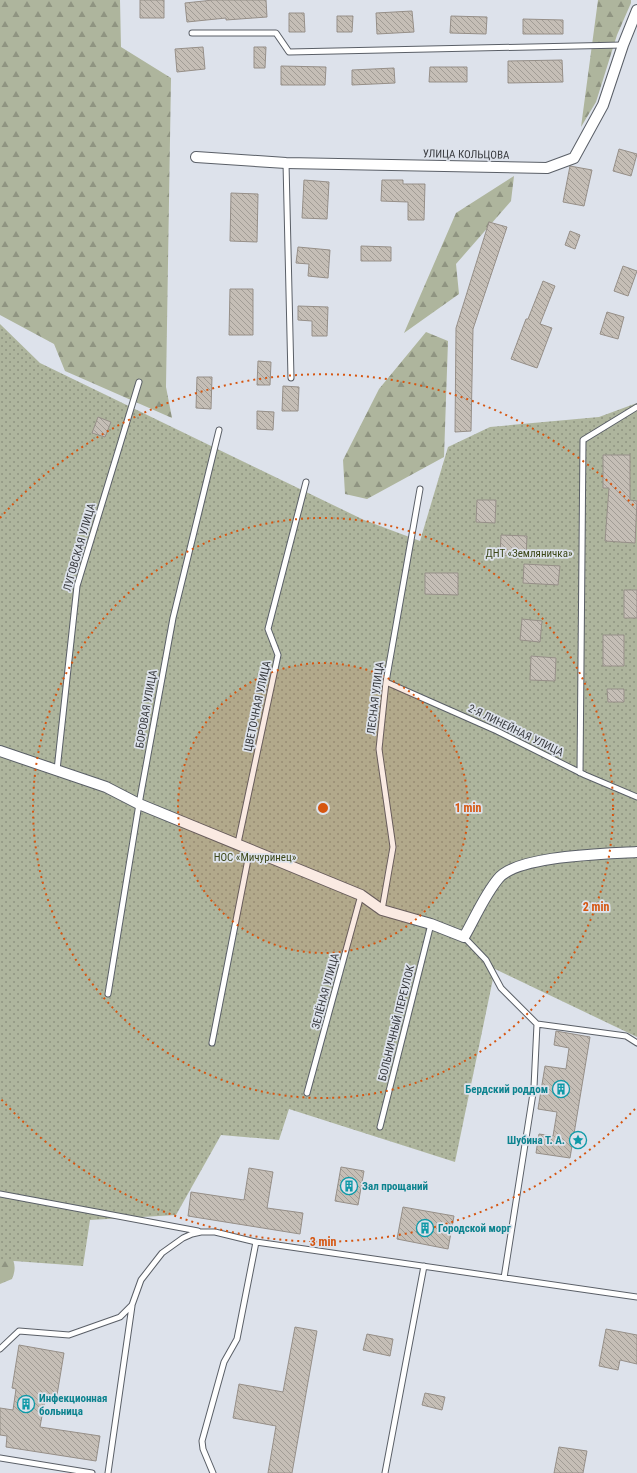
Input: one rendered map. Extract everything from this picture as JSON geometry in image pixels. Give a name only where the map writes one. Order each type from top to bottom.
[{"type":"street","name":"УЛИЦА КОЛЬЦОВА","points":[[196,157],[286,163],[547,168],[574,158],[603,105],[623,45],[637,10]]},
{"type":"street","points":[[0,751],[106,787],[139,804],[238,843],[361,895],[382,910],[431,924],[464,937],[498,877],[513,868],[556,857],[637,852]]},
{"type":"lane","points":[[192,33],[276,33],[289,52],[623,45]]},
{"type":"lane","points":[[286,163],[291,378]]},
{"type":"lane","name":"ЛУГОВСКАЯ УЛИЦА","points":[[57,770],[77,586],[138,382]]},
{"type":"lane","points":[[580,773],[583,440],[637,407]]},
{"type":"lane","name":"БОРОВАЯ УЛИЦА","points":[[108,994],[139,804],[173,618],[219,430]]},
{"type":"lane","name":"ЦВЕТОЧНАЯ УЛИЦА","points":[[238,843],[278,655],[268,629],[306,482]]},
{"type":"lane","name":"ЛЕСНАЯ УЛИЦА","points":[[382,910],[393,847],[379,749],[386,682],[420,489]]},
{"type":"lane","name":"2-Я ЛИНЕЙНАЯ УЛИЦА","points":[[386,682],[497,731],[580,773],[637,797]]},
{"type":"lane","points":[[212,1042],[250,848]]},
{"type":"lane","name":"ЗЕЛЁНАЯ УЛИЦА","points":[[307,1093],[361,895]]},
{"type":"lane","name":"БОЛЬНИЧНЫЙ ПЕРЕУЛОК","points":[[380,1126],[431,924]]},
{"type":"lane","points":[[464,937],[486,960],[501,988],[538,1024],[626,1036],[637,1043]]},
{"type":"lane","points":[[504,1278],[534,1088],[538,1024]]},
{"type":"lane","points":[[0,1194],[201,1232],[215,1232],[256,1242],[637,1297]]},
{"type":"lane","points":[[108,1473],[132,1305],[141,1280],[162,1253],[183,1238],[201,1232]]},
{"type":"lane","points":[[213,1473],[203,1449],[202,1441],[224,1362],[237,1339],[256,1242]]},
{"type":"lane","points":[[385,1473],[424,1266]]},
{"type":"lane","points":[[0,1349],[19,1331],[69,1335],[120,1317],[132,1305]]},
{"type":"lane","points":[[0,1458],[92,1473]]},
{"type":"green space","points":[[0,0],[120,0],[121,47],[171,78],[166,387],[172,418],[65,371],[54,344],[0,315]]},
{"type":"green space","points":[[598,0],[631,0],[631,3],[617,35],[596,102],[581,127]]},
{"type":"green space","points":[[514,176],[511,201],[456,264],[459,294],[404,333],[456,213]]},
{"type":"green space","name":"НОС «Мичуринец»","points":[[0,324],[40,363],[364,520],[420,541],[448,447],[490,427],[599,417],[637,403],[637,1037],[495,969],[455,1162],[289,1109],[279,1140],[221,1135],[176,1215],[90,1220],[83,1266],[0,1260]]},
{"type":"green space","points":[[426,332],[448,341],[444,457],[367,499],[345,494],[343,460],[379,389]]},
{"type":"green space","points":[[0,1242],[13,1259],[15,1268],[12,1279],[0,1284]]},
{"type":"building","points":[[140,0],[164,0],[164,18],[140,18]]},
{"type":"building","points":[[213,0],[266,0],[267,17],[226,20],[226,18],[187,22],[185,3]]},
{"type":"building","points":[[412,11],[414,32],[377,34],[376,13]]},
{"type":"building","points":[[289,13],[304,13],[305,32],[289,32]]},
{"type":"building","points":[[337,16],[353,16],[352,32],[337,32]]},
{"type":"building","points":[[451,16],[487,17],[486,34],[450,33]]},
{"type":"building","points":[[523,19],[563,20],[563,34],[523,34]]},
{"type":"building","points":[[203,47],[205,69],[177,72],[175,49]]},
{"type":"building","points":[[254,47],[266,47],[265,68],[254,68]]},
{"type":"building","points":[[562,60],[563,82],[508,83],[508,61]]},
{"type":"building","points":[[281,66],[326,67],[325,85],[281,85]]},
{"type":"building","points":[[430,67],[467,67],[467,82],[429,82]]},
{"type":"building","points":[[394,68],[395,83],[352,85],[352,70]]},
{"type":"building","points":[[619,149],[637,154],[631,176],[613,171]]},
{"type":"building","points":[[570,166],[592,170],[584,206],[563,202]]},
{"type":"building","points":[[304,180],[329,182],[327,219],[302,218]]},
{"type":"building","points":[[382,180],[403,180],[403,184],[425,184],[424,220],[408,220],[408,202],[381,201]]},
{"type":"building","points":[[231,193],[258,194],[257,242],[230,241]]},
{"type":"building","points":[[489,222],[507,227],[473,329],[471,431],[455,432],[456,328]]},
{"type":"building","points":[[570,231],[580,235],[575,249],[565,245]]},
{"type":"building","points":[[361,246],[391,247],[391,261],[361,261]]},
{"type":"building","points":[[298,247],[330,250],[328,278],[308,276],[309,264],[296,263]]},
{"type":"building","points":[[623,266],[637,271],[628,296],[614,291]]},
{"type":"building","points":[[543,281],[555,286],[540,324],[552,328],[537,368],[511,359],[526,319],[528,319]]},
{"type":"building","points":[[230,289],[253,289],[253,335],[229,335]]},
{"type":"building","points":[[298,306],[328,307],[327,336],[312,336],[312,321],[298,320]]},
{"type":"building","points":[[607,312],[624,317],[618,339],[600,334]]},
{"type":"building","points":[[258,361],[271,362],[270,385],[257,385]]},
{"type":"building","points":[[197,377],[212,377],[211,409],[196,408]]},
{"type":"building","points":[[283,386],[299,387],[298,411],[282,411]]},
{"type":"building","points":[[257,411],[274,412],[273,430],[257,429]]},
{"type":"building","points":[[98,417],[111,422],[105,437],[92,433]]},
{"type":"building","points":[[603,455],[630,455],[630,500],[637,501],[635,543],[605,541],[609,488],[603,488]]},
{"type":"building","points":[[477,500],[496,500],[495,523],[476,522]]},
{"type":"building","points":[[501,535],[527,536],[526,556],[500,555]]},
{"type":"building","points":[[524,564],[560,566],[558,585],[523,583]]},
{"type":"building","points":[[425,573],[458,573],[458,595],[425,594]]},
{"type":"building","points":[[624,590],[637,590],[637,618],[624,618]]},
{"type":"building","points":[[522,619],[542,621],[540,642],[520,640]]},
{"type":"building","points":[[603,635],[624,635],[624,666],[603,666]]},
{"type":"building","points":[[531,656],[556,658],[555,681],[530,680]]},
{"type":"building","points":[[607,689],[624,689],[624,702],[608,702]]},
{"type":"building","name":"Бердский роддом","points":[[556,1031],[590,1037],[570,1158],[536,1153],[539,1134],[553,1136],[557,1112],[538,1109],[545,1066],[566,1069],[569,1048],[554,1045]]},
{"type":"building","name":"Зал прощаний","points":[[341,1167],[364,1171],[358,1205],[335,1201]]},
{"type":"building","points":[[249,1168],[273,1172],[267,1208],[303,1213],[300,1234],[188,1216],[191,1192],[244,1200]]},
{"type":"building","name":"Городской морг","points":[[403,1207],[454,1216],[448,1249],[397,1239]]},
{"type":"building","points":[[295,1327],[317,1331],[292,1473],[268,1473],[276,1426],[233,1418],[239,1384],[283,1392]]},
{"type":"building","points":[[606,1329],[637,1335],[637,1364],[620,1360],[618,1370],[599,1366]]},
{"type":"building","points":[[367,1334],[393,1339],[390,1356],[363,1350]]},
{"type":"building","name":"Инфекционная больница","points":[[19,1345],[64,1353],[56,1401],[45,1399],[40,1427],[100,1436],[96,1461],[6,1447],[7,1436],[0,1435],[0,1408],[13,1410],[16,1389],[12,1388]]},
{"type":"building","points":[[425,1393],[445,1397],[442,1410],[422,1405]]},
{"type":"building","points":[[559,1447],[587,1451],[583,1473],[554,1473]]},
{"type":"place","name":"Бердский роддом","points":[[561,1089]]},
{"type":"place","name":"Шубина Т. А.","points":[[578,1140]]},
{"type":"place","name":"Зал прощаний","points":[[349,1186]]},
{"type":"place","name":"Городской морг","points":[[425,1228]]},
{"type":"place","name":"Инфекционная больница","points":[[26,1404]]},
{"type":"park label","name":"ДНТ «Земляничка»","points":[[529,553]]}]
